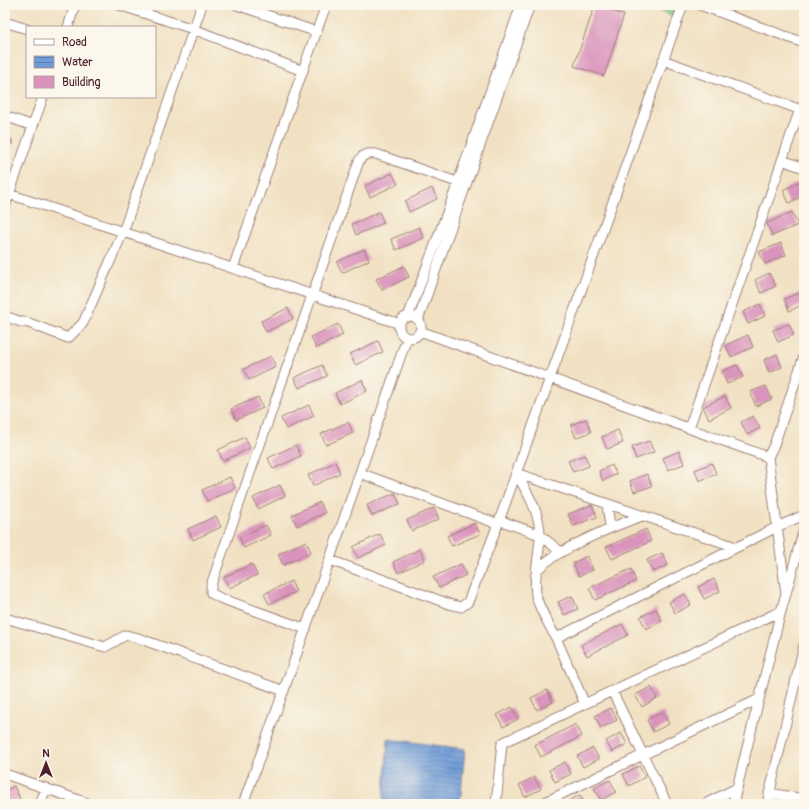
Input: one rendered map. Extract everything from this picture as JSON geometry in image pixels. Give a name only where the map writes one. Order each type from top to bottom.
[{"type":"street","points":[[68,26],[75,5]]},
{"type":"street","points":[[119,5],[194,29],[303,71]]},
{"type":"street","points":[[5,316],[21,322],[26,322],[68,338],[83,323],[123,232],[202,5]]},
{"type":"street","points":[[237,5],[317,32]]},
{"type":"street","points":[[233,268],[326,5]]},
{"type":"street","points":[[408,317],[521,5]]},
{"type":"street","points":[[418,320],[530,5]]},
{"type":"street","points":[[330,560],[449,604],[461,607],[468,602],[516,473],[682,5]]},
{"type":"street","points":[[700,5],[804,43]]},
{"type":"street","points":[[5,22],[26,29]]},
{"type":"street","points":[[663,60],[802,110],[782,160],[689,428]]},
{"type":"street","points":[[5,206],[43,98]]},
{"type":"street","points":[[5,116],[33,126]]},
{"type":"street","points":[[306,629],[220,598],[211,593],[211,585],[313,295],[358,161],[362,156],[369,153],[376,154],[458,182]]},
{"type":"street","points":[[782,160],[804,168]]},
{"type":"street","points":[[9,194],[400,324]]},
{"type":"street","points":[[411,316],[417,318],[418,320],[421,323],[419,335],[413,338],[408,338],[402,334],[399,328],[404,318],[411,316]]},
{"type":"street","points":[[420,331],[768,457]]},
{"type":"street","points":[[243,804],[408,338]]},
{"type":"street","points":[[786,594],[768,457],[774,445],[804,356]]},
{"type":"street","points":[[360,473],[498,522],[540,535],[561,552]]},
{"type":"street","points":[[516,473],[736,548]]},
{"type":"street","points":[[516,473],[534,506],[538,519],[540,535],[537,570],[537,599],[585,704]]},
{"type":"street","points":[[607,504],[610,527]]},
{"type":"street","points":[[556,638],[777,526],[804,515]]},
{"type":"street","points":[[537,570],[546,561],[561,552],[610,527],[642,516]]},
{"type":"street","points":[[733,804],[781,611],[804,529]]},
{"type":"street","points":[[496,804],[502,743],[781,611]]},
{"type":"street","points":[[5,618],[105,647],[126,635],[138,638],[284,691]]},
{"type":"street","points":[[767,804],[804,645]]},
{"type":"street","points":[[612,691],[667,804]]},
{"type":"street","points":[[541,804],[759,699]]},
{"type":"street","points":[[5,774],[90,804]]},
{"type":"street","points":[[40,804],[46,788]]},
{"type":"street","points":[[705,804],[737,788]]},
{"type":"street","points":[[769,792],[804,799]]},
{"type":"green space","points":[[644,5],[676,5],[672,16]]},
{"type":"water","points":[[388,739],[465,749],[460,804],[383,804]]},
{"type":"building","points":[[595,5],[624,15],[604,76],[574,66]]},
{"type":"building","points":[[5,126],[13,143],[5,147]]},
{"type":"building","points":[[392,173],[398,184],[370,197],[365,186]]},
{"type":"building","points":[[801,181],[804,187],[804,195],[789,203],[783,190]]},
{"type":"building","points":[[432,188],[437,199],[409,212],[405,201]]},
{"type":"building","points":[[379,212],[384,223],[356,235],[352,224]]},
{"type":"building","points":[[792,212],[798,225],[772,236],[767,223]]},
{"type":"building","points":[[419,227],[424,238],[396,250],[391,239]]},
{"type":"building","points":[[781,243],[786,255],[765,264],[759,252]]},
{"type":"building","points":[[364,249],[369,260],[342,273],[337,262]]},
{"type":"building","points":[[404,266],[409,277],[382,290],[376,279]]},
{"type":"building","points":[[769,273],[776,286],[761,293],[755,280]]},
{"type":"building","points":[[799,293],[804,304],[789,311],[784,299]]},
{"type":"building","points":[[760,304],[765,316],[748,324],[743,312]]},
{"type":"building","points":[[288,308],[293,319],[266,332],[261,321]]},
{"type":"building","points":[[338,324],[343,335],[316,348],[311,337]]},
{"type":"building","points":[[789,324],[794,335],[778,342],[773,330]]},
{"type":"building","points":[[748,335],[753,347],[731,357],[726,345]]},
{"type":"building","points":[[378,341],[383,352],[355,365],[350,354]]},
{"type":"building","points":[[777,354],[782,367],[769,373],[764,360]]},
{"type":"building","points":[[271,356],[276,367],[249,380],[244,369]]},
{"type":"building","points":[[322,365],[327,376],[299,388],[294,378]]},
{"type":"building","points":[[737,365],[743,377],[727,384],[722,371]]},
{"type":"building","points":[[362,380],[367,391],[340,404],[335,393]]},
{"type":"building","points":[[766,386],[772,399],[756,406],[750,392]]},
{"type":"building","points":[[725,396],[731,408],[709,419],[703,407]]},
{"type":"building","points":[[258,397],[263,408],[236,420],[231,409]]},
{"type":"building","points":[[309,405],[314,416],[286,429],[281,418]]},
{"type":"building","points":[[753,416],[760,428],[747,435],[741,422]]},
{"type":"building","points":[[586,419],[591,432],[576,438],[571,425]]},
{"type":"building","points":[[348,422],[353,433],[326,445],[321,434]]},
{"type":"building","points":[[618,430],[623,443],[607,449],[602,437]]},
{"type":"building","points":[[245,437],[250,448],[223,461],[218,450]]},
{"type":"building","points":[[649,441],[654,452],[636,459],[632,447]]},
{"type":"building","points":[[296,445],[301,456],[273,469],[268,458]]},
{"type":"building","points":[[679,451],[684,464],[668,470],[663,458]]},
{"type":"building","points":[[585,455],[589,466],[573,472],[568,461]]},
{"type":"building","points":[[335,462],[340,473],[313,486],[308,475]]},
{"type":"building","points":[[712,463],[716,474],[699,481],[695,470]]},
{"type":"building","points":[[612,465],[616,474],[603,481],[599,471]]},
{"type":"building","points":[[647,474],[652,486],[634,492],[630,481]]},
{"type":"building","points":[[230,477],[235,488],[207,501],[202,490]]},
{"type":"building","points":[[280,485],[285,496],[258,509],[253,498]]},
{"type":"building","points":[[395,493],[400,504],[372,516],[367,505]]},
{"type":"building","points":[[320,502],[325,513],[297,526],[292,515]]},
{"type":"building","points":[[592,505],[597,517],[573,526],[568,514]]},
{"type":"building","points":[[434,508],[439,519],[412,531],[407,520]]},
{"type":"building","points":[[216,516],[221,527],[193,540],[188,529]]},
{"type":"building","points":[[475,523],[480,534],[452,546],[447,536]]},
{"type":"building","points":[[266,525],[271,535],[244,548],[239,537]]},
{"type":"building","points":[[646,529],[651,541],[612,559],[606,547]]},
{"type":"building","points":[[380,534],[386,545],[358,558],[353,547]]},
{"type":"building","points":[[306,541],[311,552],[283,565],[278,554]]},
{"type":"building","points":[[420,549],[425,560],[398,573],[393,562]]},
{"type":"building","points":[[662,553],[668,565],[653,572],[647,560]]},
{"type":"building","points":[[587,556],[593,570],[579,576],[573,563]]},
{"type":"building","points":[[252,564],[257,575],[229,588],[224,577]]},
{"type":"building","points":[[461,564],[466,575],[439,588],[433,577]]},
{"type":"building","points":[[631,569],[636,581],[595,600],[589,588]]},
{"type":"building","points":[[714,579],[720,591],[704,599],[698,587]]},
{"type":"building","points":[[291,581],[296,592],[269,604],[264,594]]},
{"type":"building","points":[[685,594],[691,605],[675,613],[669,602]]},
{"type":"building","points":[[572,596],[578,609],[564,615],[558,602]]},
{"type":"building","points":[[656,609],[662,621],[646,629],[640,617]]},
{"type":"building","points":[[622,624],[628,635],[587,656],[581,645]]},
{"type":"building","points":[[651,687],[657,698],[642,707],[635,695]]},
{"type":"building","points":[[547,690],[553,702],[537,710],[531,698]]},
{"type":"building","points":[[512,707],[518,719],[503,727],[497,715]]},
{"type":"building","points":[[611,708],[617,720],[601,728],[595,716]]},
{"type":"building","points":[[663,712],[669,724],[653,732],[647,720]]},
{"type":"building","points":[[576,724],[582,736],[541,757],[535,745]]},
{"type":"building","points":[[621,733],[627,744],[612,752],[606,741]]},
{"type":"building","points":[[593,748],[599,759],[583,767],[577,756]]},
{"type":"building","points":[[565,762],[571,774],[555,782],[549,770]]},
{"type":"building","points":[[639,766],[645,777],[629,786],[623,774]]},
{"type":"building","points":[[534,777],[541,789],[525,797],[519,785]]},
{"type":"building","points":[[610,780],[616,792],[601,800],[594,788]]},
{"type":"building","points":[[14,786],[20,799],[9,804],[5,804],[5,791]]},
{"type":"building","points":[[580,795],[585,804],[563,804]]}]
